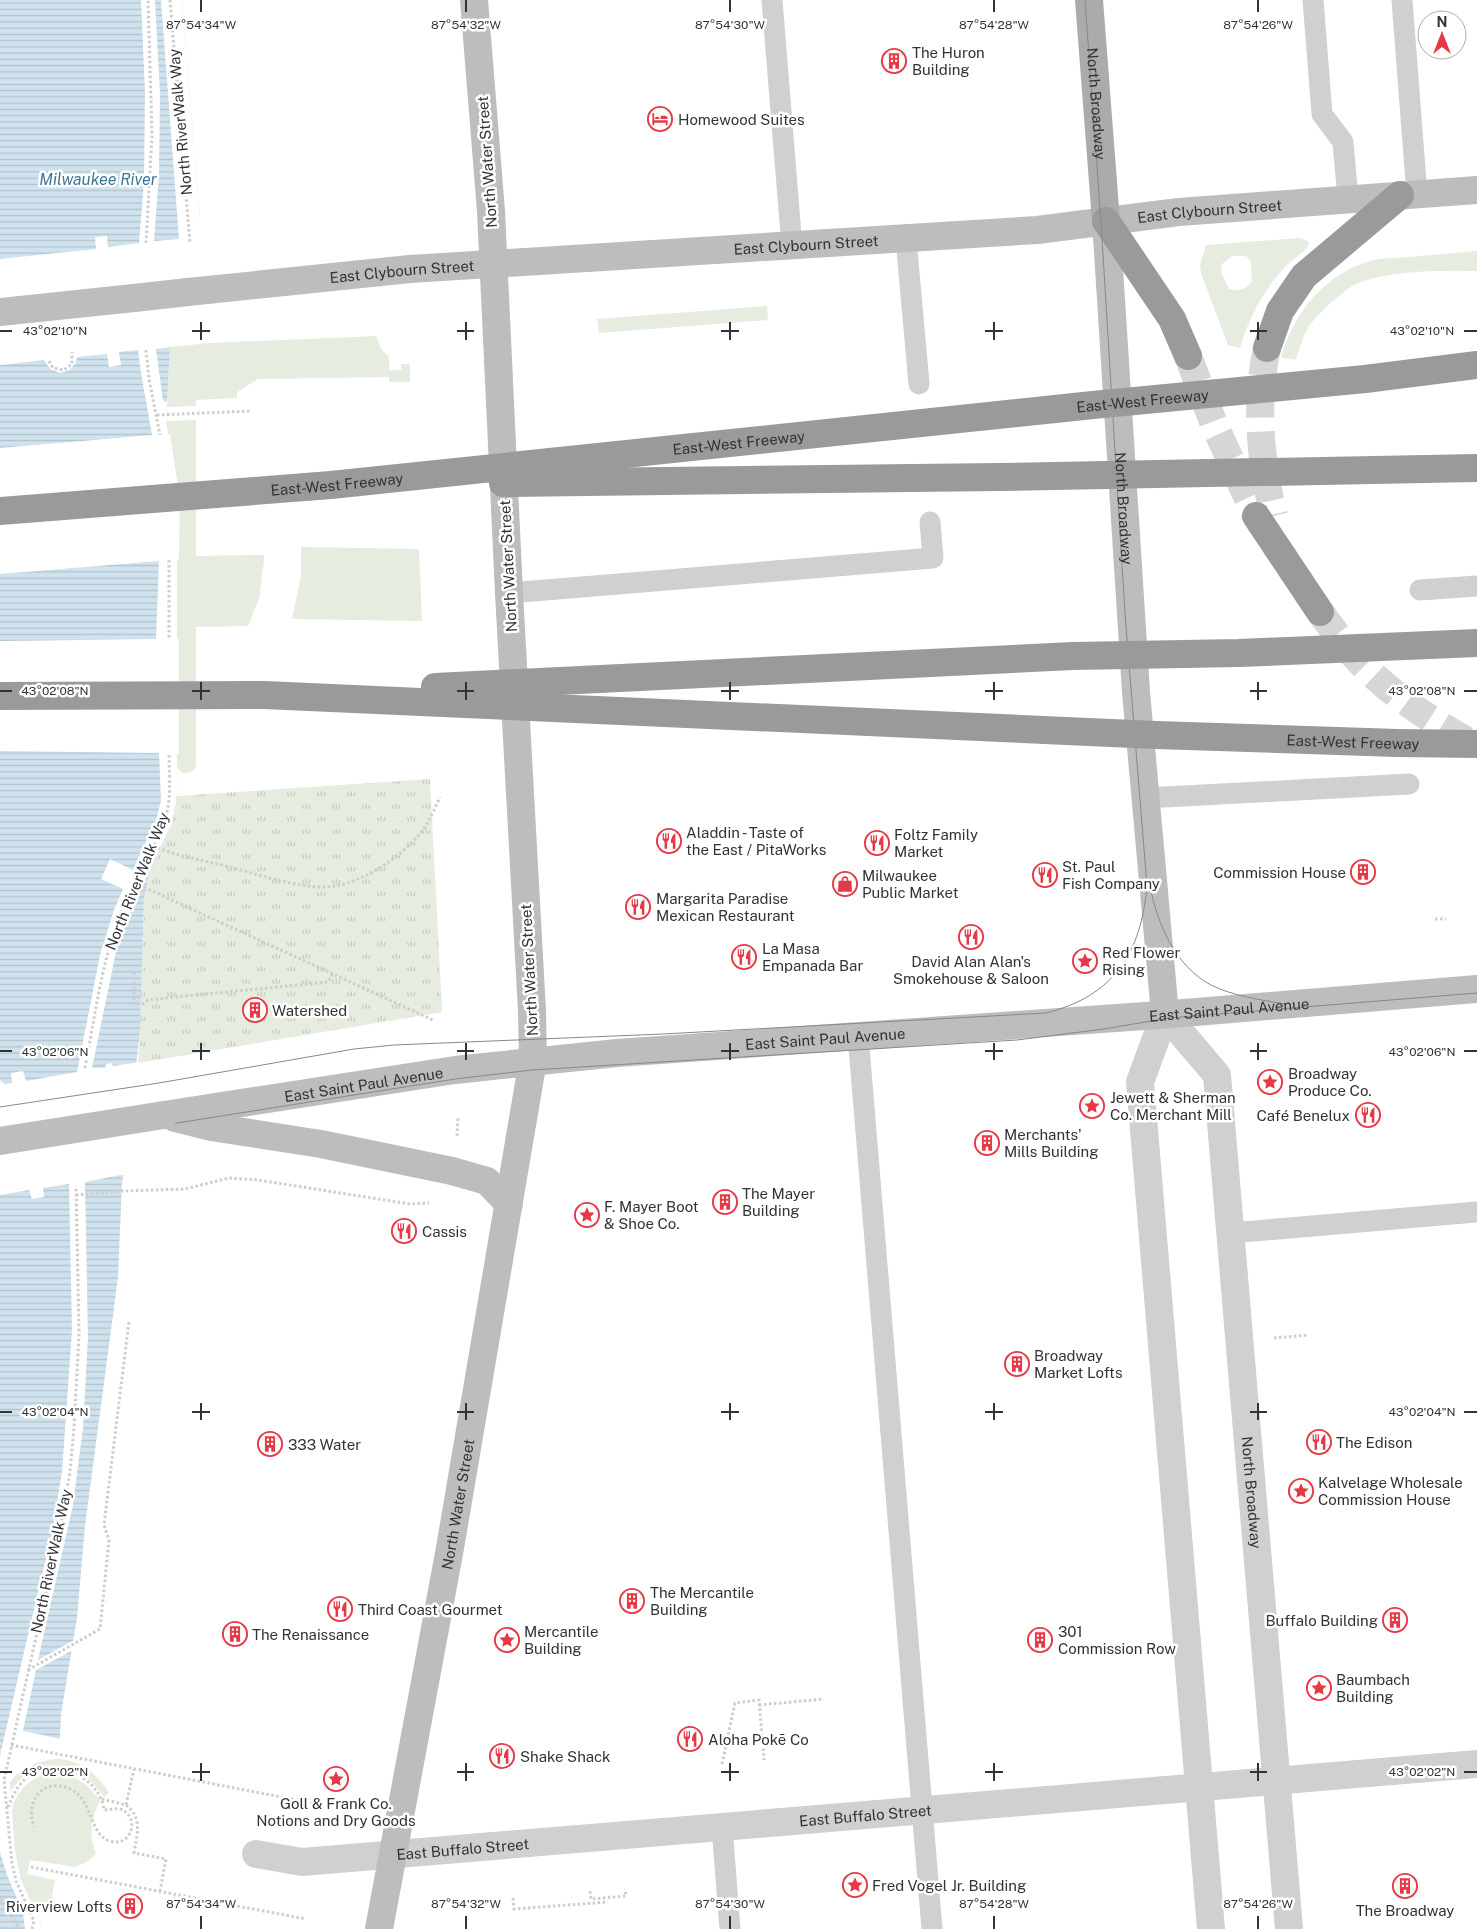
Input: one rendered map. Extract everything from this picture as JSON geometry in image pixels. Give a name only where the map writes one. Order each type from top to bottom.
[{"type":"highway","points":[[1267,348],[1280,311],[1304,276],[1409,195]]},
{"type":"highway","points":[[1106,221],[1172,318],[1188,356]]},
{"type":"highway","name":"East-West Freeway","points":[[0,511],[331,484],[1093,405],[1365,380],[1477,365]]},
{"type":"highway","points":[[331,484],[1009,477],[1477,468]]},
{"type":"highway","points":[[1265,516],[1294,575],[1320,612]]},
{"type":"highway","points":[[264,695],[1072,656],[1249,652],[1477,643]]},
{"type":"highway","name":"East-West Freeway","points":[[0,696],[264,695],[1146,734],[1477,744]]},
{"type":"main road","name":"North Water Street","points":[[379,1929],[450,1548],[533,1060],[491,211],[474,0]]},
{"type":"main road","name":"North Broadway","points":[[1089,0],[1106,221],[1136,692],[1165,1014]]},
{"type":"main road","name":"East Clybourn Street","points":[[0,312],[410,269],[1037,230],[1179,212],[1348,198],[1477,190]]},
{"type":"main road","name":"East Saint Paul Avenue","points":[[0,1141],[455,1070],[533,1060],[1165,1014],[1477,989]]},
{"type":"main road","points":[[164,1115],[211,1127],[321,1144],[452,1171],[487,1181],[509,1204]]},
{"type":"street","name":"North Broadway","points":[[1211,1929],[1140,1082],[1165,1014],[1217,1075],[1289,1929]]},
{"type":"street","name":"East Buffalo Street","points":[[256,1854],[302,1862],[1477,1764]]},
{"type":"lane","points":[[772,0],[792,246]]},
{"type":"lane","points":[[1313,0],[1322,114],[1343,142],[1348,198]]},
{"type":"lane","points":[[1402,0],[1409,195]]},
{"type":"lane","points":[[906,239],[919,384]]},
{"type":"lane","points":[[509,593],[933,558],[930,522]]},
{"type":"lane","points":[[1420,590],[1477,586]]},
{"type":"lane","points":[[1146,798],[1409,784]]},
{"type":"lane","points":[[858,1035],[932,1929]]},
{"type":"lane","points":[[1230,1233],[1477,1212]]},
{"type":"lane","points":[[722,1827],[730,1929]]},
{"type":"path","name":"North RiverWalk Way","points":[[146,243],[152,136],[148,0]]},
{"type":"path","name":"North RiverWalk Way","points":[[170,0],[190,244]]},
{"type":"path","points":[[146,350],[149,379],[160,435]]},
{"type":"path","points":[[49,361],[53,368],[64,370],[72,364],[72,352]]},
{"type":"path","points":[[157,415],[252,411]]},
{"type":"path","points":[[169,560],[169,639]]},
{"type":"path","name":"North RiverWalk Way","points":[[85,1068],[105,959],[121,913],[153,846],[168,807],[169,753]]},
{"type":"path","points":[[153,846],[172,854],[286,883],[321,887],[338,885],[375,871],[394,860],[423,830],[440,796]]},
{"type":"path","points":[[135,883],[433,1020]]},
{"type":"path","points":[[1435,919],[1446,919]]},
{"type":"path","points":[[134,972],[134,1004],[143,1004],[148,1000],[328,982],[333,974]]},
{"type":"path","points":[[457,1142],[458,1117]]},
{"type":"path","points":[[76,1195],[185,1189],[229,1178],[258,1180],[410,1204],[434,1203]]},
{"type":"path","name":"North RiverWalk Way","points":[[32,1929],[34,1921],[16,1881],[12,1863],[4,1780],[65,1503],[74,1428],[79,1336],[76,1186]]},
{"type":"path","points":[[28,1670],[97,1632],[100,1627],[109,1540],[104,1525],[129,1321]]},
{"type":"path","points":[[1271,1338],[1308,1336]]},
{"type":"path","points":[[759,1704],[824,1699]]},
{"type":"path","points":[[722,1764],[735,1703],[759,1700],[764,1760]]},
{"type":"path","points":[[11,1745],[328,1806]]},
{"type":"path","points":[[7,1810],[20,1784],[31,1775],[47,1769],[62,1769],[74,1773],[90,1784],[101,1799],[104,1810],[120,1810],[131,1818],[132,1828],[129,1836],[124,1840],[112,1842],[104,1838],[97,1829],[87,1804],[81,1797],[64,1787],[52,1787],[44,1790],[32,1800],[30,1815],[34,1827]]},
{"type":"path","points":[[126,1805],[134,1769]]},
{"type":"path","points":[[101,1799],[126,1805],[134,1812],[138,1821],[134,1853],[166,1859],[160,1891]]},
{"type":"path","points":[[31,1867],[306,1919]]},
{"type":"path","points":[[513,1898],[514,1909],[608,1902],[626,1896],[625,1889]]},
{"type":"path","points":[[590,1891],[591,1899],[608,1902]]},
{"type":"path","points":[[0,1898],[20,1929]]},
{"type":"green space","points":[[1300,238],[1309,242],[1308,247],[1285,267],[1263,295],[1252,315],[1240,348],[1228,345],[1201,273],[1200,265],[1206,245]],"holes":[[[1232,256],[1246,256],[1251,261],[1252,281],[1242,289],[1229,289],[1221,273],[1222,264]]]},
{"type":"green space","points":[[1477,251],[1477,271],[1430,271],[1396,274],[1379,277],[1352,286],[1325,308],[1312,322],[1306,331],[1295,360],[1281,357],[1294,324],[1304,309],[1327,284],[1341,273],[1357,265],[1374,260]]},
{"type":"green space","points":[[767,306],[768,320],[599,333],[597,319]]},
{"type":"green space","points":[[376,336],[381,349],[389,357],[389,370],[401,370],[401,364],[410,364],[410,382],[389,382],[389,377],[258,379],[237,392],[237,398],[196,400],[196,406],[167,407],[170,347],[210,343]]},
{"type":"green space","points":[[196,420],[196,556],[264,555],[264,560],[259,599],[248,626],[196,627],[196,767],[191,772],[184,773],[177,767],[177,499],[166,421]]},
{"type":"green space","points":[[301,547],[419,549],[422,621],[292,619],[301,576]]},
{"type":"green space","points":[[430,779],[442,1012],[138,1063],[144,898],[149,874],[172,823],[176,796]]},
{"type":"green space","points":[[61,1759],[76,1763],[89,1770],[109,1793],[104,1797],[83,1775],[71,1769],[58,1766],[46,1766],[33,1770],[21,1779],[11,1791],[10,1782],[26,1768],[46,1760]]},
{"type":"green space","points":[[57,1773],[79,1780],[101,1799],[95,1812],[91,1833],[96,1854],[85,1863],[75,1867],[30,1860],[27,1874],[55,1880],[50,1908],[32,1904],[21,1882],[14,1842],[12,1812],[16,1799],[24,1787],[43,1775]]},
{"type":"water","name":"Milwaukee River","points":[[0,0],[182,0],[200,220],[180,239],[170,347],[166,421],[177,499],[176,803],[172,823],[149,874],[144,898],[140,1032],[122,1184],[118,1277],[85,1526],[77,1618],[61,1714],[60,1739],[23,1731],[17,1774],[10,1782],[15,1849],[21,1880],[41,1924],[40,1929],[0,1929]]},
{"type":"pier","points":[[141,0],[155,0],[160,93],[159,174],[154,241],[179,239],[161,0],[182,0],[200,220],[195,240],[182,242],[172,347],[156,349],[163,401],[167,402],[166,421],[168,434],[170,434],[180,499],[179,559],[177,560],[179,754],[177,754],[176,803],[172,823],[128,916],[116,952],[92,1068],[105,1068],[106,1064],[111,1063],[113,1066],[140,1062],[126,1174],[85,1182],[88,1338],[83,1428],[73,1505],[38,1660],[76,1639],[75,1649],[36,1670],[23,1731],[60,1739],[59,1741],[25,1734],[20,1771],[10,1782],[15,1849],[21,1880],[41,1924],[40,1929],[25,1929],[23,1913],[7,1875],[0,1852],[0,1755],[53,1528],[62,1472],[72,1330],[69,1184],[43,1188],[44,1197],[32,1199],[29,1190],[0,1195],[0,1080],[5,1084],[12,1083],[11,1073],[23,1071],[26,1081],[77,1072],[100,955],[114,910],[123,889],[101,879],[110,859],[133,870],[157,817],[161,801],[159,753],[0,751],[0,641],[156,639],[159,561],[0,574],[0,448],[152,435],[138,350],[119,352],[121,365],[109,367],[107,354],[77,357],[70,370],[60,373],[50,369],[44,360],[0,365],[0,259],[96,249],[95,237],[107,236],[108,247],[139,243],[144,182],[145,93]]},
{"type":"tunnel","points":[[1267,348],[1263,369],[1260,411],[1262,454],[1274,516]]},
{"type":"tunnel","points":[[1188,356],[1214,424],[1256,516]]},
{"type":"tunnel","points":[[1320,612],[1354,656],[1379,680],[1419,711],[1477,747]]},
{"type":"tram line","points":[[0,1107],[159,1083],[354,1049],[394,1045],[663,1034],[1046,1013],[1070,1005],[1090,995],[1106,983],[1120,968],[1130,951],[1144,910],[1147,886],[1125,614],[1101,222],[1085,0]]},
{"type":"tram line","points":[[1150,886],[1163,929],[1178,955],[1198,977],[1228,992],[1285,1004]]},
{"type":"tram line","points":[[0,1151],[455,1079],[532,1070],[1017,1040],[1104,1029],[1169,1018],[1477,993]]},
{"type":"place","name":"The Huron Building","points":[[894,61]]},
{"type":"place","name":"Homewood Suites","points":[[660,119]]},
{"type":"place","name":"Aladdin - Taste of the East / PitaWorks","points":[[669,841]]},
{"type":"place","name":"Foltz Family Market","points":[[877,843]]},
{"type":"place","name":"Commission House","points":[[1363,872]]},
{"type":"place","name":"St. Paul Fish Company","points":[[1045,875]]},
{"type":"place","name":"Milwaukee Public Market","points":[[845,884]]},
{"type":"place","name":"Margarita Paradise Mexican Restaurant","points":[[638,907]]},
{"type":"place","name":"David Alan Alan's Smokehouse & Saloon","points":[[971,937]]},
{"type":"place","name":"La Masa Empanada Bar","points":[[744,957]]},
{"type":"place","name":"Red Flower Rising","points":[[1085,961]]},
{"type":"place","name":"Watershed","points":[[255,1010]]},
{"type":"place","name":"Broadway Produce Co.","points":[[1270,1082]]},
{"type":"place","name":"Jewett & Sherman Co. Merchant Mill","points":[[1092,1106]]},
{"type":"place","name":"Café Benelux","points":[[1368,1115]]},
{"type":"place","name":"Merchants' Mills Building","points":[[987,1143]]},
{"type":"place","name":"The Mayer Building","points":[[725,1202]]},
{"type":"place","name":"F. Mayer Boot & Shoe Co.","points":[[587,1215]]},
{"type":"place","name":"Cassis","points":[[404,1231]]},
{"type":"place","name":"Broadway Market Lofts","points":[[1017,1364]]},
{"type":"place","name":"The Edison","points":[[1319,1442]]},
{"type":"place","name":"333 Water","points":[[270,1444]]},
{"type":"place","name":"Kalvelage Wholesale Commission House","points":[[1301,1491]]},
{"type":"place","name":"The Mercantile Building","points":[[632,1601]]},
{"type":"place","name":"Third Coast Gourmet","points":[[340,1609]]},
{"type":"place","name":"Buffalo Building","points":[[1395,1620]]},
{"type":"place","name":"The Renaissance","points":[[235,1634]]},
{"type":"place","name":"Mercantile Building","points":[[507,1640]]},
{"type":"place","name":"301 Commission Row","points":[[1040,1640]]},
{"type":"place","name":"Baumbach Building","points":[[1319,1688]]},
{"type":"place","name":"Aloha Pokē Co","points":[[690,1739]]},
{"type":"place","name":"Shake Shack","points":[[502,1756]]},
{"type":"place","name":"Goll & Frank Co. Notions and Dry Goods","points":[[336,1779]]},
{"type":"place","name":"Fred Vogel Jr. Building","points":[[855,1885]]},
{"type":"place","name":"The Broadway","points":[[1405,1886]]},
{"type":"place","name":"Riverview Lofts","points":[[130,1906]]}]
